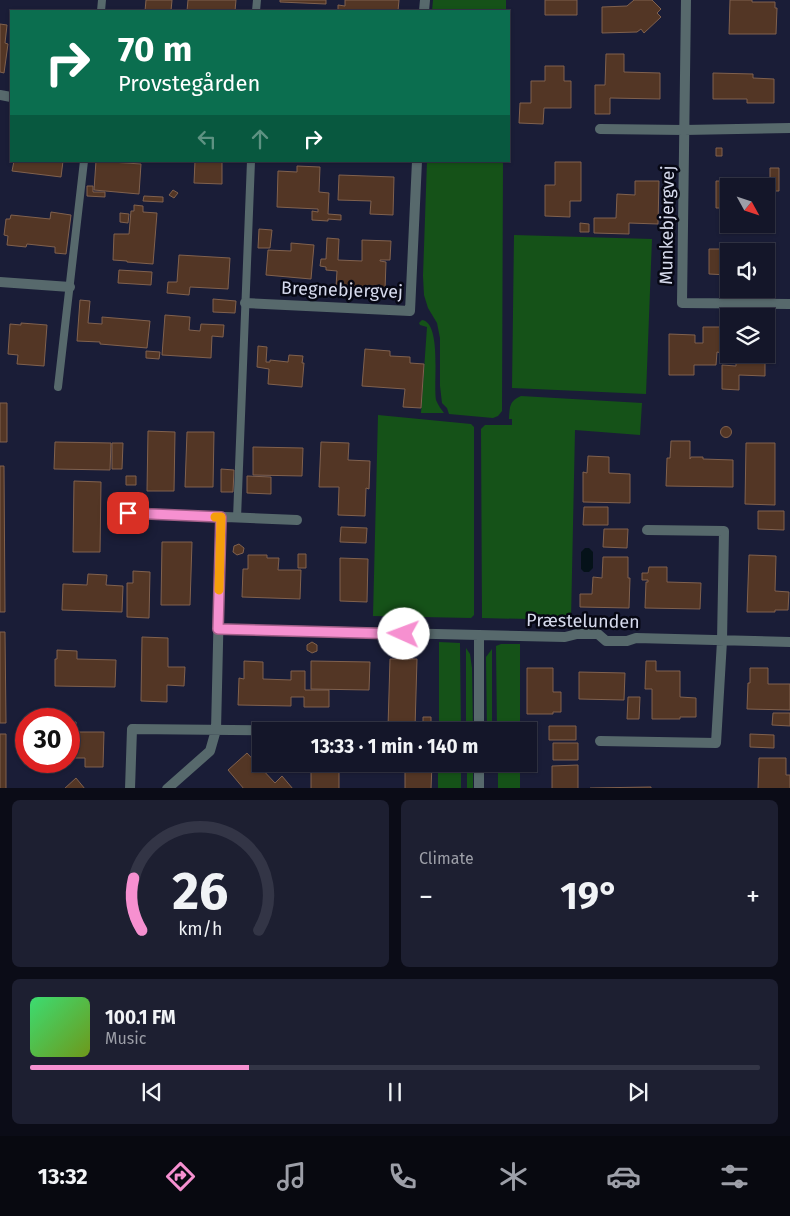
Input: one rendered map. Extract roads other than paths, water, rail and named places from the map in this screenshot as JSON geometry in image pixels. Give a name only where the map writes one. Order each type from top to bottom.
[{"type":"street","name":"Munkebjergvej","points":[[686,0],[682,303],[790,304]]},
{"type":"street","points":[[600,129],[790,128]]},
{"type":"street","name":"Bregnebjergvej","points":[[245,303],[410,310],[417,162]]},
{"type":"street","points":[[0,282],[70,287]]},
{"type":"street","points":[[128,513],[297,520]]},
{"type":"street","points":[[168,788],[210,751],[216,730],[221,517]]},
{"type":"street","points":[[600,740],[716,743],[722,641],[724,531],[648,530]]},
{"type":"street","name":"Præstelunden","points":[[218,629],[565,637],[577,634],[598,634],[606,641],[627,641],[636,638],[790,642]]},
{"type":"street","points":[[479,635],[479,722]]},
{"type":"street","points":[[130,788],[132,729],[252,730]]},
{"type":"street","points":[[479,772],[479,788]]},
{"type":"lane","points":[[58,387],[84,162]]},
{"type":"lane","points":[[237,518],[251,162]]}]
